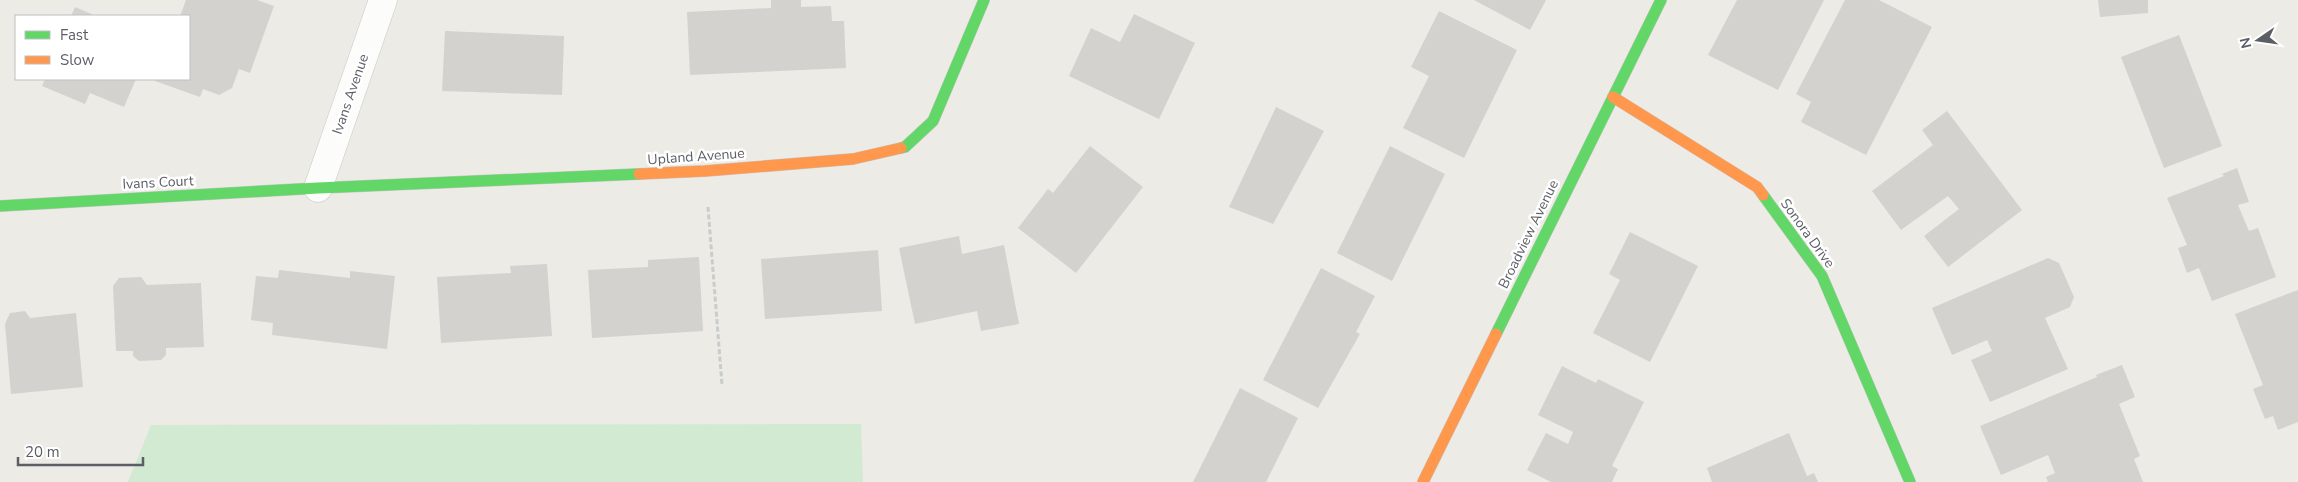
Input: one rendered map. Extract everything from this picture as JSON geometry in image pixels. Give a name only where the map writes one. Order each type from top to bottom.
[{"type":"street","name":"Ivans Avenue","points":[[318,188],[382,0]]},
{"type":"street","name":"Upland Avenue","points":[[318,188],[705,172],[853,159],[905,147],[933,121],[984,0]]},
{"type":"street","name":"Broadview Avenue","points":[[1423,482],[1661,0]]},
{"type":"street","name":"Sonora Drive","points":[[1613,97],[1757,187],[1822,276],[1910,482]]},
{"type":"street","name":"Ivans Court","points":[[0,206],[318,188]]},
{"type":"path","points":[[705,172],[722,385]]},
{"type":"green space","points":[[861,424],[863,482],[128,482],[151,425]]},
{"type":"building","points":[[186,0],[257,0],[274,6],[250,73],[239,69],[232,88],[219,95],[203,89],[200,97],[155,81],[190,80],[190,15],[180,15]]},
{"type":"building","points":[[771,0],[801,0],[801,7],[831,6],[832,21],[844,21],[846,68],[690,75],[687,12],[771,8]]},
{"type":"building","points":[[1474,0],[1546,0],[1530,30]]},
{"type":"building","points":[[1737,0],[1824,0],[1778,90],[1708,55]]},
{"type":"building","points":[[1845,0],[1879,0],[1932,27],[1866,155],[1801,122],[1811,102],[1796,94]]},
{"type":"building","points":[[2098,0],[2148,0],[2148,13],[2100,17]]},
{"type":"building","points":[[75,7],[94,15],[71,15]]},
{"type":"building","points":[[1439,11],[1517,50],[1464,158],[1403,128],[1429,76],[1411,67]]},
{"type":"building","points":[[1134,14],[1195,43],[1159,119],[1069,76],[1091,28],[1120,42]]},
{"type":"building","points":[[445,31],[564,36],[562,95],[442,91]]},
{"type":"building","points":[[2179,35],[2222,146],[2164,168],[2121,57]]},
{"type":"building","points":[[45,80],[136,80],[124,107],[90,93],[85,104],[42,86]]},
{"type":"building","points":[[1276,107],[1324,131],[1273,224],[1229,207]]},
{"type":"building","points":[[1947,111],[2022,210],[1948,267],[1924,236],[1959,209],[1948,196],[1901,230],[1872,191],[1933,145],[1922,130]]},
{"type":"building","points":[[1090,146],[1143,187],[1076,273],[1018,228],[1048,189],[1053,193]]},
{"type":"building","points":[[1390,146],[1445,174],[1392,281],[1337,253]]},
{"type":"building","points":[[2237,168],[2249,202],[2238,205],[2249,231],[2258,228],[2276,277],[2212,301],[2199,268],[2187,273],[2178,248],[2187,245],[2167,198],[2224,176],[2222,174]]},
{"type":"building","points":[[1630,232],[1698,266],[1650,362],[1593,333],[1620,280],[1609,274]]},
{"type":"building","points":[[959,236],[962,254],[1004,245],[1019,324],[981,331],[977,311],[915,324],[899,248]]},
{"type":"building","points":[[878,250],[882,311],[765,319],[761,259]]},
{"type":"building","points":[[699,257],[703,331],[592,338],[588,270],[648,267],[648,260]]},
{"type":"building","points":[[2048,258],[2059,263],[2074,297],[2070,307],[2045,318],[2068,369],[1990,402],[1971,360],[1992,351],[1987,340],[1952,355],[1932,308]]},
{"type":"building","points":[[547,264],[552,336],[441,343],[437,277],[511,273],[510,266]]},
{"type":"building","points":[[1321,268],[1375,296],[1356,332],[1360,334],[1318,408],[1263,380]]},
{"type":"building","points":[[279,270],[350,278],[350,271],[395,276],[387,349],[272,335],[273,323],[251,320],[256,276],[278,278]]},
{"type":"building","points":[[141,277],[147,285],[201,283],[204,347],[166,348],[166,355],[161,360],[139,361],[133,356],[133,351],[116,351],[113,286],[119,278]]},
{"type":"building","points":[[2298,290],[2298,422],[2278,430],[2273,416],[2265,419],[2253,389],[2263,385],[2235,314]]},
{"type":"building","points":[[25,311],[30,318],[76,313],[83,387],[11,394],[5,324],[10,313]]},
{"type":"building","points":[[2122,365],[2135,397],[2119,404],[2140,456],[2134,459],[2143,482],[2048,482],[2046,477],[2055,473],[2048,455],[2001,475],[1980,426]]},
{"type":"building","points":[[1562,366],[1596,383],[1598,379],[1644,402],[1612,466],[1618,469],[1612,482],[1551,482],[1527,470],[1546,433],[1568,444],[1573,432],[1538,415]]},
{"type":"building","points":[[1240,388],[1298,418],[1266,482],[1193,482]]},
{"type":"building","points":[[1789,433],[1807,476],[1814,473],[1818,482],[1712,482],[1707,468]]},
{"type":"traffic: fast","points":[[901,148],[905,147],[933,121],[984,0]]},
{"type":"traffic: fast","points":[[1496,334],[1661,0]]},
{"type":"traffic: fast","points":[[0,206],[318,188],[639,174]]},
{"type":"traffic: fast","points":[[1763,195],[1822,276],[1910,482]]},
{"type":"traffic: slow","points":[[1613,97],[1757,187],[1763,195]]},
{"type":"traffic: slow","points":[[639,174],[705,171],[853,159],[901,148]]},
{"type":"traffic: slow","points":[[1423,482],[1496,334]]}]
